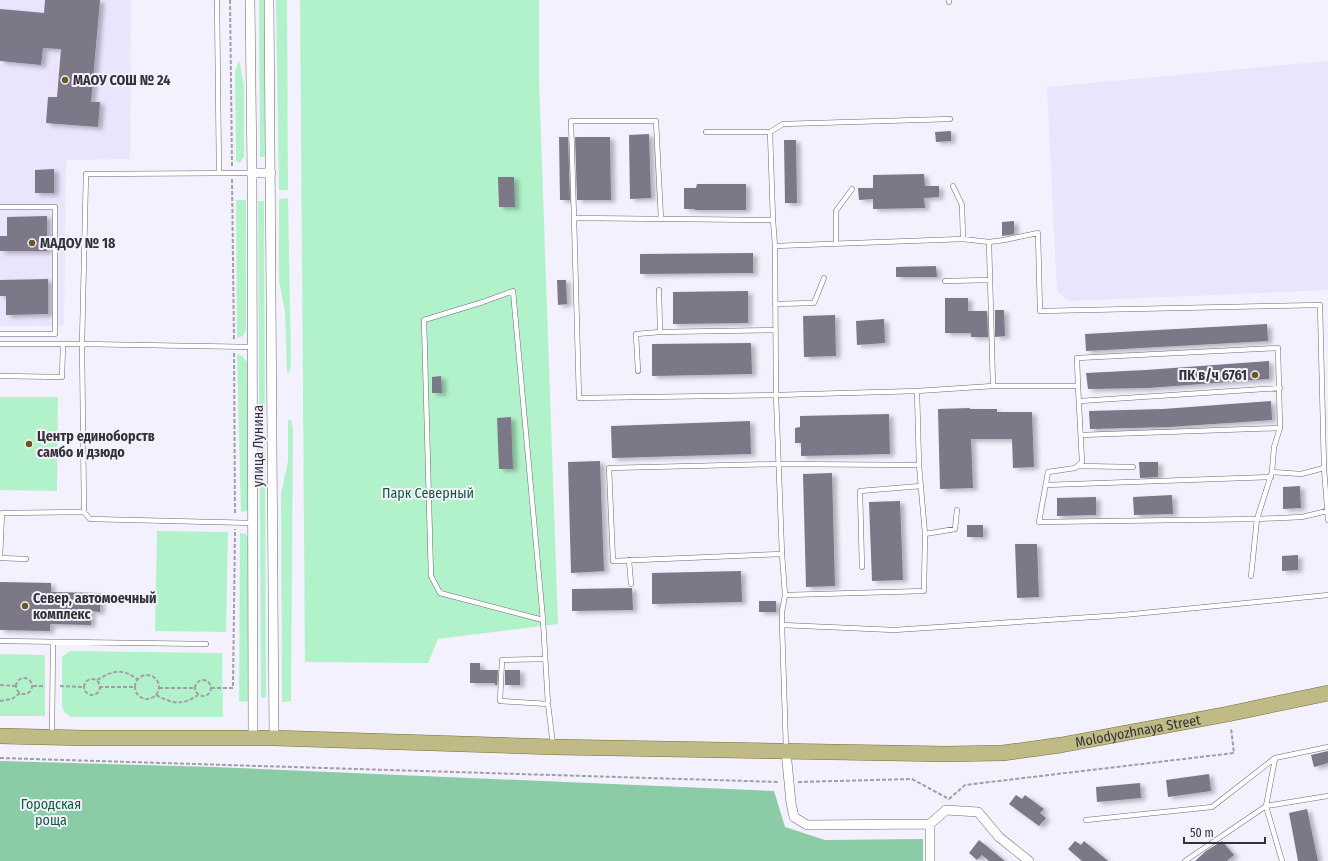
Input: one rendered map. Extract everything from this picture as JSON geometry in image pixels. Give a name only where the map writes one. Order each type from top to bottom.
[{"type":"main road","name":"Molodyozhnaya Street","points":[[0,736],[274,738],[786,751],[946,754],[1003,753],[1060,745],[1228,714],[1328,693]]},
{"type":"street","name":"улица Лунина","points":[[250,0],[252,173],[253,738]]},
{"type":"street","name":"улица Лунина","points":[[269,0],[274,738]]},
{"type":"street","points":[[252,173],[271,173]]},
{"type":"street","points":[[786,751],[788,782],[794,817],[807,825],[930,824],[946,810],[978,812],[1000,837],[1029,861]]},
{"type":"street","points":[[930,824],[930,861]]},
{"type":"lane","points":[[217,0],[219,173]]},
{"type":"lane","points":[[706,132],[770,132],[783,124],[950,120]]},
{"type":"lane","points":[[661,219],[656,121],[571,121],[579,398],[917,391],[993,386],[1078,386]]},
{"type":"lane","points":[[770,132],[775,246],[776,395],[785,595],[782,612],[782,625],[786,751]]},
{"type":"lane","points":[[252,173],[86,174],[82,344],[84,512],[90,519],[253,523]]},
{"type":"lane","points":[[954,186],[962,205],[963,239]]},
{"type":"lane","points":[[836,241],[836,211],[852,189]]},
{"type":"lane","points":[[0,207],[55,207],[55,334],[0,334]]},
{"type":"lane","points":[[574,218],[773,220]]},
{"type":"lane","points":[[775,246],[963,239],[989,242],[1038,233],[1040,311],[1320,304],[1324,468],[1326,511],[1328,520]]},
{"type":"lane","points":[[989,242],[993,386]]},
{"type":"lane","points":[[775,304],[814,303],[824,278]]},
{"type":"lane","points":[[945,281],[990,280]]},
{"type":"lane","points":[[659,290],[660,332]]},
{"type":"lane","points":[[544,620],[440,593],[431,576],[424,320],[513,291],[544,620],[548,704],[554,746]]},
{"type":"lane","points":[[638,371],[636,334],[660,332],[775,330]]},
{"type":"lane","points":[[0,344],[252,347]]},
{"type":"lane","points":[[0,376],[62,377],[63,344]]},
{"type":"lane","points":[[1251,576],[1257,519],[1272,474],[1274,447],[1280,428],[1278,348],[1077,358],[1082,435],[1082,462],[1075,468],[1048,472],[1039,522],[1257,519],[1302,517],[1326,511]]},
{"type":"lane","points":[[1080,402],[1280,388]]},
{"type":"lane","points":[[785,595],[924,591],[925,534],[919,465],[917,391]]},
{"type":"lane","points":[[1082,435],[1280,428]]},
{"type":"lane","points":[[782,554],[613,561],[610,468],[779,464],[919,465]]},
{"type":"lane","points":[[1078,466],[1133,467]]},
{"type":"lane","points":[[1046,485],[1272,474],[1301,474],[1324,468]]},
{"type":"lane","points":[[862,567],[860,491],[921,486]]},
{"type":"lane","points":[[925,534],[955,529],[957,510]]},
{"type":"lane","points":[[26,559],[0,558],[2,512],[84,512]]},
{"type":"lane","points":[[629,560],[631,584]]},
{"type":"lane","points":[[782,625],[894,630],[1123,615],[1328,595]]},
{"type":"lane","points":[[0,641],[206,644]]},
{"type":"lane","points":[[52,737],[53,642]]},
{"type":"lane","points":[[545,659],[502,660],[500,701],[548,704]]},
{"type":"lane","points":[[1086,820],[1212,807],[1275,758],[1328,747]]},
{"type":"lane","points":[[1275,758],[1266,806],[1282,861]]},
{"type":"lane","points":[[1185,861],[1266,806],[1328,796]]},
{"type":"path","points":[[100,687],[96,693],[90,694],[84,690],[84,683],[87,680],[97,680],[110,673],[116,672],[126,672],[138,680]]},
{"type":"path","points":[[149,676],[156,680],[159,688],[153,698],[145,699],[138,695],[135,687],[138,680],[141,677],[149,676]]},
{"type":"path","points":[[0,702],[12,699],[20,693],[26,694],[32,689],[32,682],[26,678],[22,678],[17,682],[16,686]]},
{"type":"path","points":[[97,680],[100,687]]},
{"type":"path","points":[[156,695],[171,702],[187,702],[198,695],[208,695],[210,692],[210,685],[208,682],[201,680],[198,682],[195,688],[198,695]]},
{"type":"path","points":[[0,685],[16,686]]},
{"type":"path","points":[[16,686],[20,693]]},
{"type":"path","points":[[100,687],[135,687]]},
{"type":"path","points":[[159,688],[195,688]]},
{"type":"path","points":[[0,758],[788,782],[912,779],[949,799],[965,785],[1234,753],[1230,728]]},
{"type":"shaded area","name":"МАОУ СОШ № 24","points":[[0,0],[131,0],[130,159],[66,160],[64,326],[0,326]]},
{"type":"shaded area","points":[[1328,61],[1328,290],[1069,301],[1057,291],[1047,87]]},
{"type":"green space","points":[[259,0],[264,0],[265,157],[260,157]]},
{"type":"green space","points":[[276,0],[287,0],[288,190],[279,190]]},
{"type":"green space","name":"Парк Северный","points":[[300,0],[539,0],[539,79],[558,624],[438,639],[428,663],[305,662]]},
{"type":"green space","points":[[239,60],[244,85],[244,156],[240,163],[236,161],[235,72]]},
{"type":"green space","points":[[288,198],[291,363],[290,372],[287,373],[285,312],[279,281],[279,199]]},
{"type":"green space","points":[[236,200],[246,200],[246,330],[243,336],[237,338]]},
{"type":"green space","points":[[258,201],[264,201],[266,697],[261,698]]},
{"type":"green space","points":[[237,354],[242,356],[247,362],[249,507],[247,511],[241,512]]},
{"type":"green space","name":"Центр единоборств самбо и дзюдо","points":[[0,397],[58,397],[57,491],[0,490]]},
{"type":"green space","points":[[288,420],[291,420],[293,428],[291,701],[282,702],[281,494],[288,461]]},
{"type":"green space","points":[[157,531],[228,532],[226,632],[155,631]]},
{"type":"green space","points":[[240,533],[246,534],[248,538],[248,701],[239,702]]},
{"type":"green space","points":[[70,651],[222,653],[223,717],[71,717],[65,713],[62,707],[62,657]]},
{"type":"green space","points":[[0,654],[45,655],[45,716],[0,716]]},
{"type":"green space","name":"Городская роща","points":[[0,761],[214,767],[774,791],[785,827],[825,840],[923,839],[923,861],[0,861]]},
{"type":"building","points":[[45,0],[100,0],[91,102],[100,102],[98,127],[46,123],[48,97],[57,97],[61,49],[43,48],[41,65],[0,61],[0,9],[44,13]]},
{"type":"building","points":[[951,131],[951,141],[936,142],[935,132]]},
{"type":"building","points":[[649,134],[651,198],[630,199],[629,135]]},
{"type":"building","points":[[559,137],[568,137],[570,200],[560,200]]},
{"type":"building","points":[[575,137],[610,137],[611,200],[577,200]]},
{"type":"building","points":[[784,140],[796,140],[797,203],[785,203]]},
{"type":"building","points":[[54,169],[54,193],[35,193],[35,170]]},
{"type":"building","points":[[924,174],[925,186],[939,186],[939,197],[924,198],[925,208],[873,209],[873,199],[859,200],[858,188],[873,188],[873,175]]},
{"type":"building","points":[[498,177],[514,177],[515,207],[499,207]]},
{"type":"building","points":[[697,184],[746,184],[746,210],[684,209],[684,188],[696,188]]},
{"type":"building","points":[[47,216],[47,251],[0,251],[0,236],[7,236],[7,217]]},
{"type":"building","points":[[1014,221],[1014,234],[1002,236],[1002,222]]},
{"type":"building","points":[[753,253],[753,273],[640,274],[640,254]]},
{"type":"building","points":[[936,266],[937,277],[896,277],[896,267]]},
{"type":"building","points":[[48,279],[48,314],[6,315],[6,296],[0,296],[0,280]]},
{"type":"building","points":[[557,280],[566,280],[567,304],[558,305]]},
{"type":"building","points":[[748,291],[748,323],[673,324],[673,292]]},
{"type":"building","points":[[945,298],[968,298],[968,311],[987,311],[988,337],[971,337],[971,333],[945,333]]},
{"type":"building","points":[[995,310],[1004,310],[1005,336],[995,337]]},
{"type":"building","points":[[835,315],[836,356],[804,357],[803,316]]},
{"type":"building","points":[[884,319],[885,343],[857,345],[856,321]]},
{"type":"building","points":[[1267,324],[1268,341],[1086,351],[1085,334]]},
{"type":"building","points":[[751,343],[752,374],[652,376],[652,344]]},
{"type":"building","points":[[1269,361],[1269,379],[1148,388],[1088,389],[1086,373],[1146,370]]},
{"type":"building","points":[[441,376],[442,393],[432,393],[432,377]]},
{"type":"building","points":[[1271,401],[1272,420],[1169,427],[1090,429],[1089,411],[1163,409]]},
{"type":"building","points":[[938,409],[997,409],[997,412],[1032,412],[1034,467],[1013,468],[1012,439],[971,439],[973,488],[940,489]]},
{"type":"building","points":[[889,414],[890,454],[801,456],[801,443],[795,443],[795,428],[800,427],[800,416]]},
{"type":"building","points":[[511,417],[513,469],[499,469],[497,418]]},
{"type":"building","points":[[750,421],[751,454],[612,458],[611,426]]},
{"type":"building","points":[[600,461],[604,571],[571,573],[568,462]]},
{"type":"building","points":[[1139,462],[1158,462],[1158,477],[1140,478]]},
{"type":"building","points":[[832,473],[835,586],[806,587],[803,474]]},
{"type":"building","points":[[1300,486],[1301,508],[1283,509],[1283,487]]},
{"type":"building","points":[[1172,495],[1173,514],[1134,515],[1133,497]]},
{"type":"building","points":[[1096,497],[1096,515],[1057,516],[1057,498]]},
{"type":"building","points":[[900,501],[903,580],[872,581],[869,502]]},
{"type":"building","points":[[967,525],[983,525],[983,537],[967,537]]},
{"type":"building","points":[[1015,544],[1037,544],[1039,597],[1017,598]]},
{"type":"building","points":[[1298,555],[1298,570],[1282,571],[1282,556]]},
{"type":"building","points":[[741,571],[742,602],[652,604],[652,573]]},
{"type":"building","name":"Север, автомоечный комплекс","points":[[0,582],[51,583],[51,592],[101,593],[100,612],[91,611],[91,625],[50,624],[50,631],[0,630]]},
{"type":"building","points":[[632,588],[633,610],[572,611],[572,589]]},
{"type":"building","points":[[759,601],[776,601],[776,612],[759,612]]},
{"type":"building","points":[[470,663],[480,663],[480,670],[498,670],[497,685],[495,685],[495,683],[470,683]]},
{"type":"building","points":[[505,670],[520,670],[520,685],[505,685]]},
{"type":"building","points":[[1328,751],[1328,763],[1314,767],[1311,755]]},
{"type":"building","points":[[1209,774],[1211,791],[1168,797],[1166,780]]},
{"type":"building","points":[[1140,783],[1141,798],[1097,802],[1096,787]]},
{"type":"building","points":[[1016,795],[1022,799],[1025,795],[1044,809],[1040,813],[1046,818],[1039,826],[1009,804]]},
{"type":"building","points":[[1307,809],[1318,861],[1298,861],[1289,813]]},
{"type":"building","points":[[979,840],[1005,861],[989,861],[982,855],[977,860],[969,853]]},
{"type":"building","points":[[1075,841],[1081,845],[1084,841],[1108,861],[1082,861],[1068,849]]},
{"type":"building","points":[[1222,841],[1234,855],[1227,861],[1195,861],[1206,851]]},
{"type":"place","name":"МАОУ СОШ № 24","points":[[65,80]]},
{"type":"place","name":"МАДОУ № 18","points":[[32,243]]},
{"type":"place","name":"ПК в/ч 6761","points":[[1255,375]]},
{"type":"place","name":"Центр единоборств самбо и дзюдо","points":[[29,444]]},
{"type":"place","name":"Север, автомоечный комплекс","points":[[25,606]]}]
